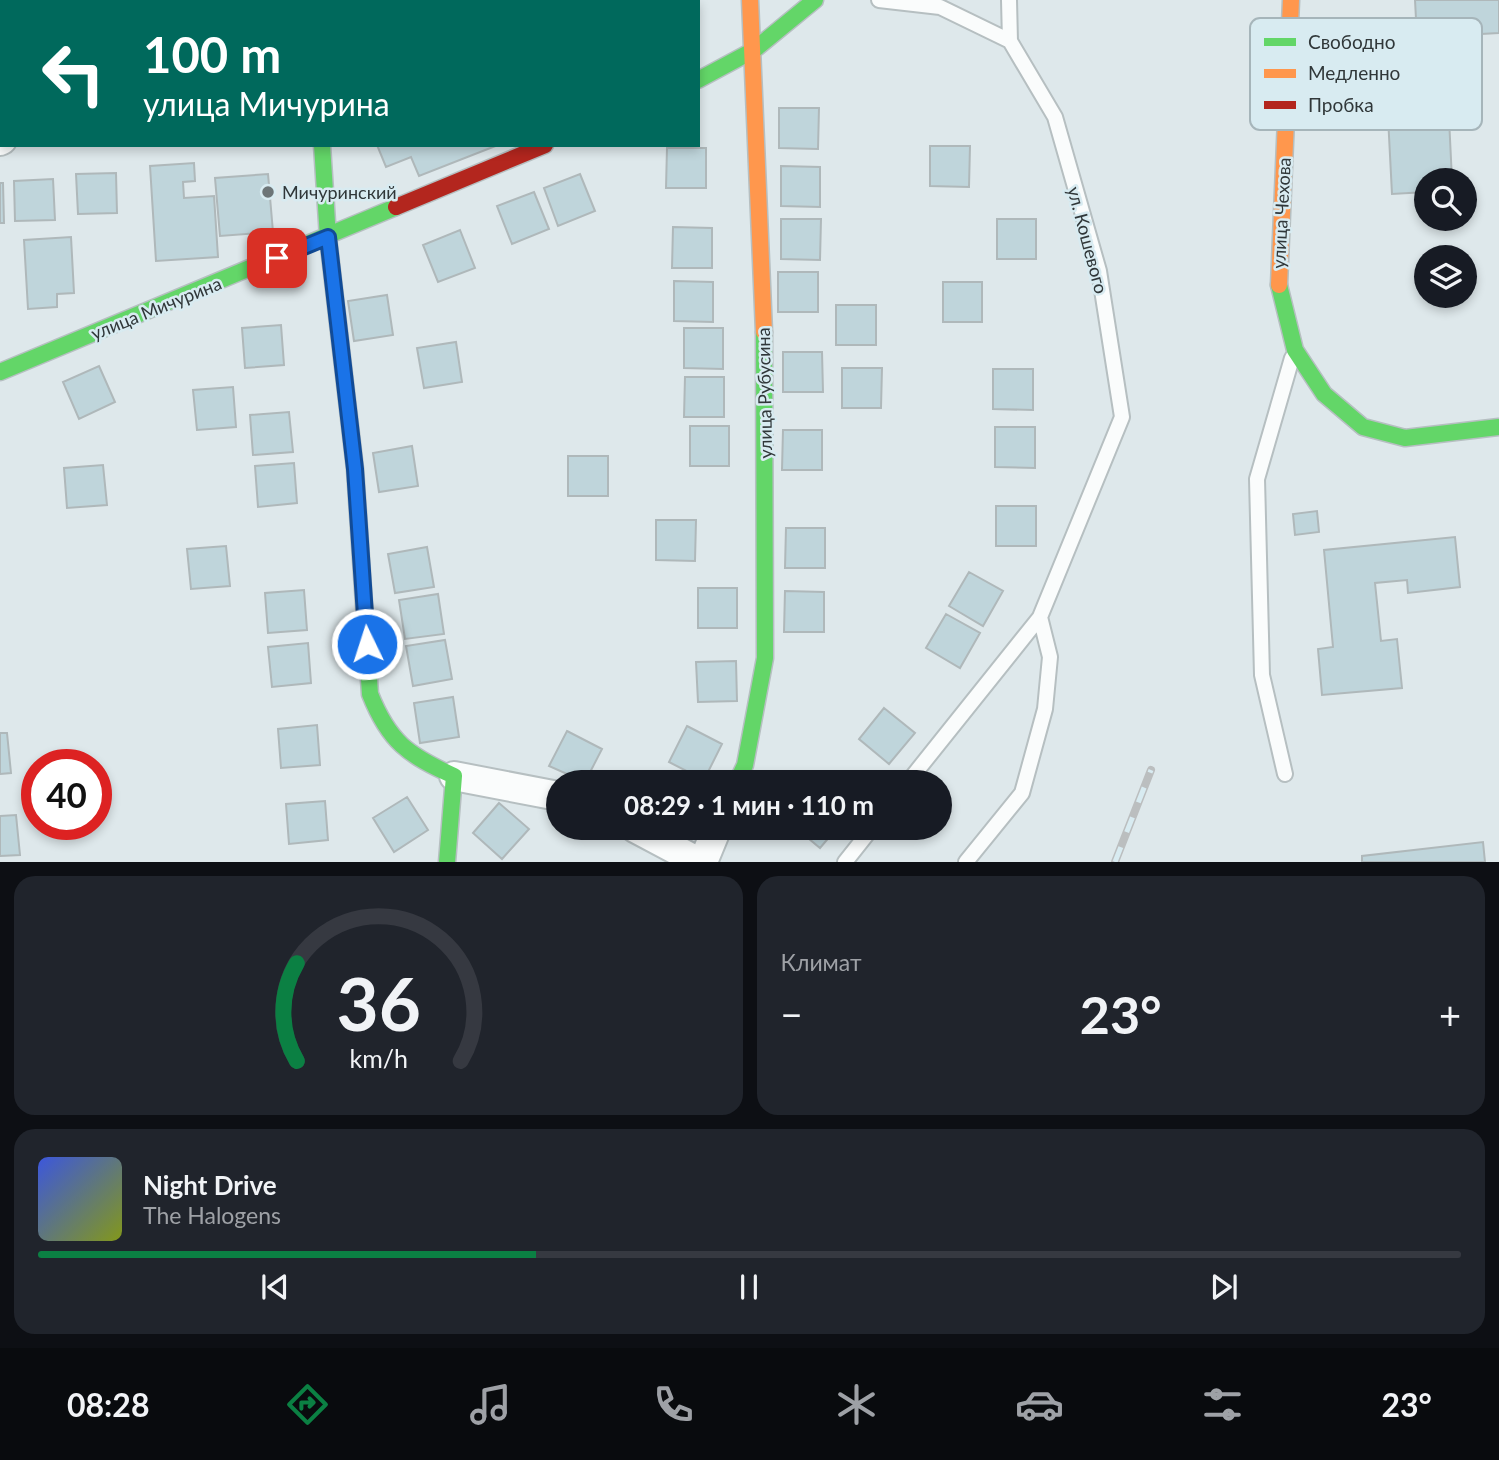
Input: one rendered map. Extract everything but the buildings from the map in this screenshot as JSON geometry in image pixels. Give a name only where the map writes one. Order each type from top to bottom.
[{"type":"street","name":"улица Рубусина","points":[[743,770],[765,658],[765,360],[750,0]]},
{"type":"street","points":[[701,78],[754,50],[815,0]]},
{"type":"street","name":"улица Чехова","points":[[1290,18],[1291,0]]},
{"type":"street","name":"улица Чехова","points":[[1285,130],[1278,280],[1295,350],[1325,394],[1363,427],[1405,438],[1499,427]]},
{"type":"street","points":[[323,147],[328,237],[355,469],[370,694],[380,721],[407,755],[454,776],[546,794]]},
{"type":"street","name":"улица Мичурина","points":[[0,372],[540,147]]},
{"type":"street","points":[[447,862],[454,776]]},
{"type":"street","points":[[658,840],[701,862],[711,840]]},
{"type":"lane","points":[[879,0],[940,7],[1010,41],[1009,0]]},
{"type":"lane","name":"ул. Кошевого","points":[[918,770],[1040,617],[1122,417],[1099,271],[1055,117],[1010,41]]},
{"type":"lane","points":[[1285,774],[1262,675],[1257,479],[1295,350]]},
{"type":"lane","points":[[966,862],[1022,793],[1045,709],[1050,657],[1040,617]]},
{"type":"lane","points":[[845,862],[862,840]]},
{"type":"railway","points":[[1115,862],[1151,770]]},
{"type":"traffic: fast","points":[[700,79],[754,50],[815,0]]},
{"type":"traffic: fast","points":[[322,147],[328,238],[355,469],[370,694],[385,724],[402,745],[424,761],[454,776],[447,862]]},
{"type":"traffic: fast","points":[[0,372],[396,207]]},
{"type":"traffic: fast","points":[[1279,285],[1295,350],[1324,394],[1363,427],[1405,438],[1499,427]]},
{"type":"traffic: fast","points":[[743,770],[765,658],[764,332]]},
{"type":"traffic: slow","points":[[750,0],[764,332]]},
{"type":"traffic: slow","points":[[1290,18],[1291,0]]},
{"type":"traffic: slow","points":[[1279,285],[1286,130]]},
{"type":"traffic: jam","points":[[396,207],[540,147]]},
{"type":"place","name":"Мичуринский","points":[[268,192]]},
{"type":"route","points":[[277,258],[328,237],[355,469],[367,644]]}]
